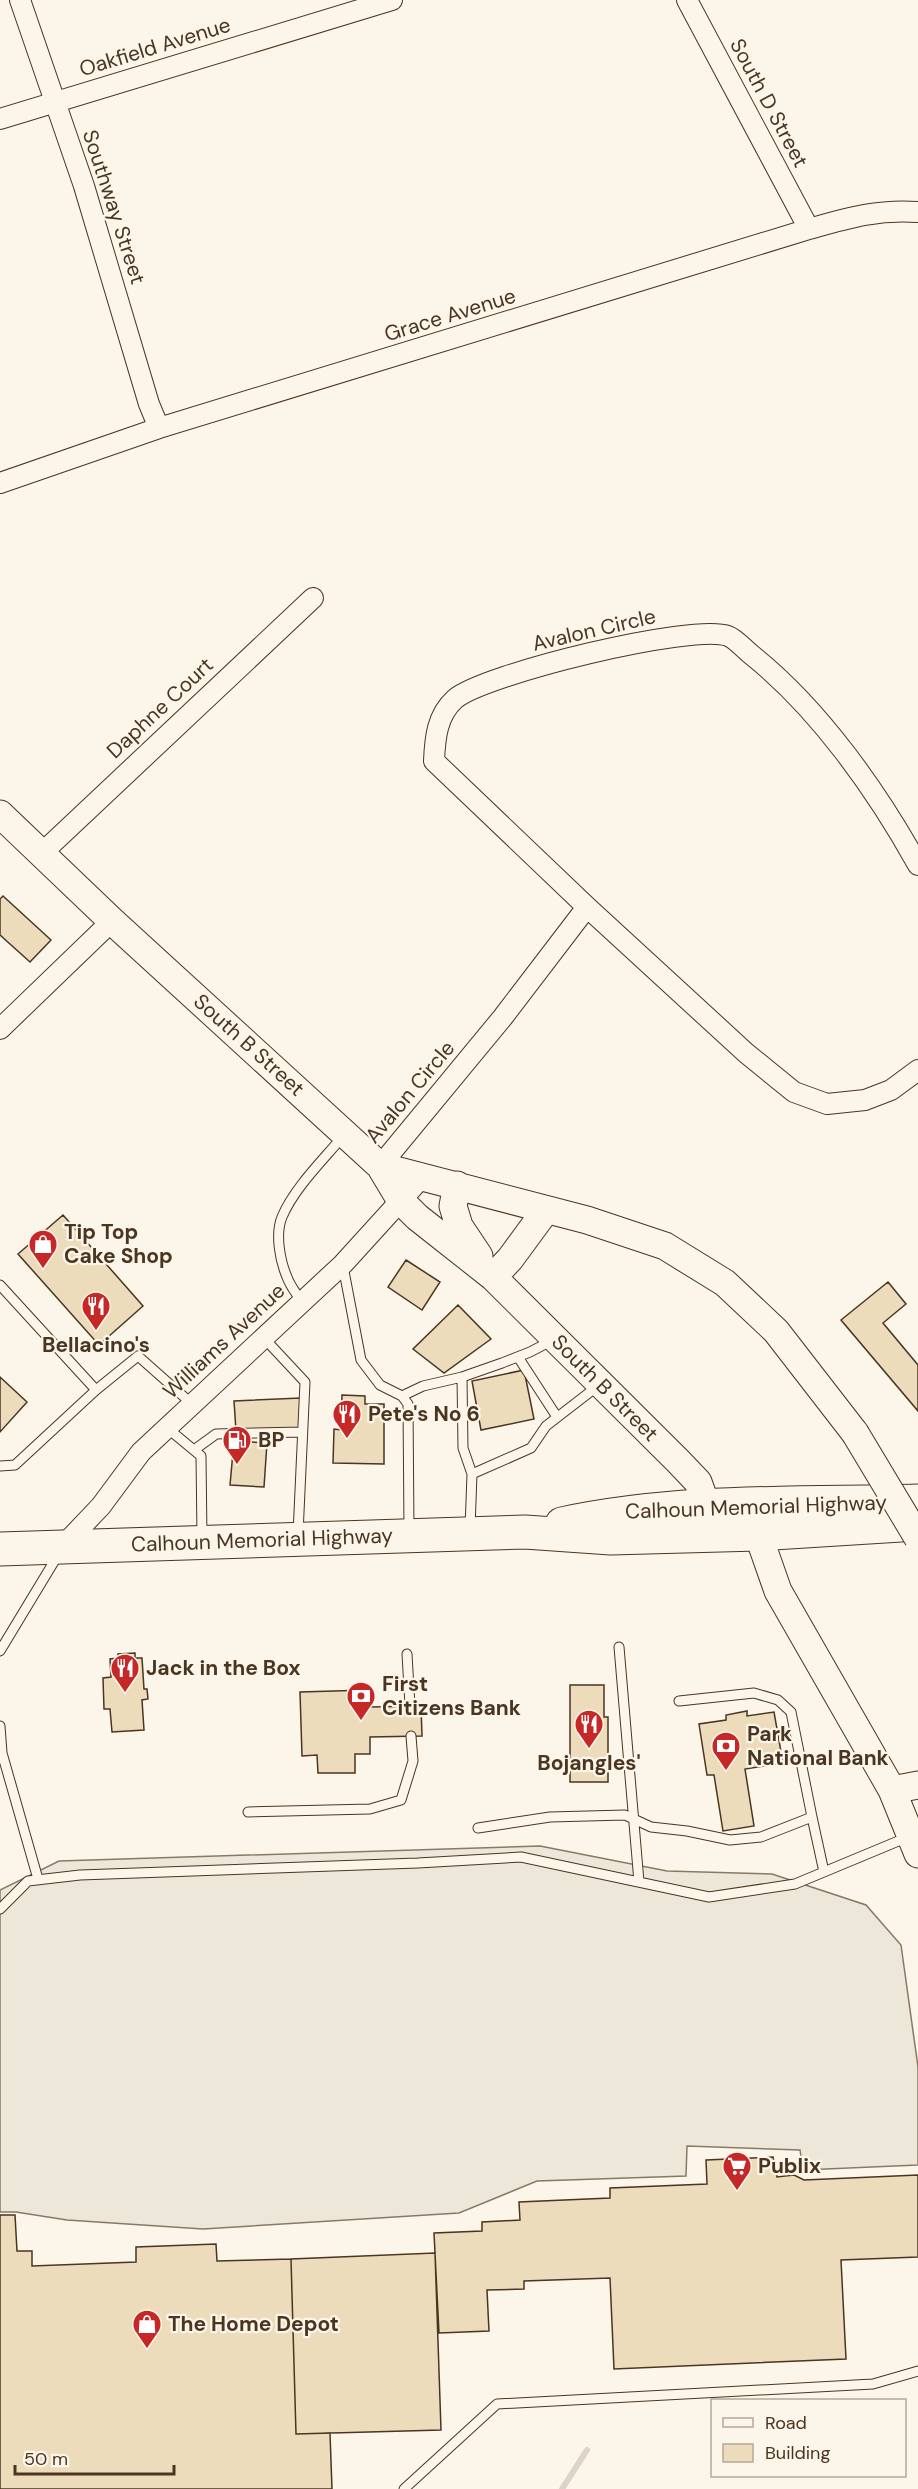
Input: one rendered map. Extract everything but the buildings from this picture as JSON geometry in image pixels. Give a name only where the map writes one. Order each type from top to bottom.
[{"type":"highway","name":"Calhoun Memorial Highway","points":[[525,1532],[613,1513],[707,1507],[918,1501]]},
{"type":"highway","name":"Calhoun Memorial Highway","points":[[0,1549],[470,1533],[525,1532],[611,1538],[758,1534],[918,1524]]},
{"type":"street","name":"Southway Street","points":[[20,0],[84,186],[149,404],[159,428]]},
{"type":"street","name":"Oakfield Avenue","points":[[0,119],[392,0]]},
{"type":"street","name":"South D Street","points":[[687,0],[809,229]]},
{"type":"street","name":"Grace Avenue","points":[[0,483],[159,428],[863,213],[918,212]]},
{"type":"street","name":"Daphne Court","points":[[40,854],[313,598]]},
{"type":"street","name":"Avalon Circle","points":[[918,866],[899,831],[838,745],[776,674],[728,636],[703,634],[677,636],[557,660],[483,685],[456,698],[440,717],[434,761],[587,907],[747,1053],[794,1092],[826,1104],[865,1100],[891,1090],[918,1070]]},
{"type":"street","name":"South B Street","points":[[0,814],[112,921],[380,1166],[401,1202],[493,1277],[698,1482],[707,1507]]},
{"type":"street","name":"Avalon Circle","points":[[380,1166],[503,1017],[587,907]]},
{"type":"street","points":[[0,1029],[112,921]]},
{"type":"street","points":[[380,1166],[457,1185],[665,1246],[725,1283],[776,1331],[855,1433],[918,1538]]},
{"type":"street","name":"Williams Avenue","points":[[63,1546],[101,1506],[141,1452],[191,1403],[343,1264],[423,1176]]},
{"type":"street","name":"South B Street","points":[[457,1185],[453,1206],[459,1226],[493,1277]]},
{"type":"street","points":[[493,1277],[510,1259],[546,1210]]},
{"type":"street","points":[[758,1534],[778,1591],[891,1790],[914,1845]]},
{"type":"street","points":[[891,1790],[918,1785]]},
{"type":"lane","points":[[302,1301],[287,1278],[282,1262],[278,1234],[282,1218],[317,1166],[345,1134]]},
{"type":"lane","points":[[343,1264],[361,1360],[380,1385],[402,1396],[408,1404],[409,1535]]},
{"type":"lane","points":[[0,1285],[96,1390]]},
{"type":"lane","points":[[263,1337],[305,1382],[298,1538]]},
{"type":"lane","points":[[402,1396],[423,1386],[462,1377],[518,1357],[555,1338]]},
{"type":"lane","points":[[0,1466],[15,1465],[96,1390],[138,1356],[191,1403]]},
{"type":"lane","points":[[518,1357],[557,1418]]},
{"type":"lane","points":[[462,1377],[464,1448],[472,1474],[470,1533]]},
{"type":"lane","points":[[472,1474],[531,1448],[546,1426],[601,1384]]},
{"type":"lane","points":[[166,1427],[201,1456],[202,1542]]},
{"type":"lane","points":[[194,1450],[216,1434],[302,1432]]},
{"type":"lane","points":[[0,1651],[63,1546]]},
{"type":"lane","points":[[619,1647],[639,1882]]},
{"type":"lane","points":[[407,1654],[410,1706]]},
{"type":"lane","points":[[679,1701],[754,1693],[778,1700],[791,1712],[824,1872]]},
{"type":"lane","points":[[0,1726],[2,1753],[38,1879]]},
{"type":"lane","points":[[248,1812],[370,1809],[401,1800],[413,1761],[411,1736]]},
{"type":"lane","points":[[478,1828],[538,1818],[625,1815],[651,1827],[687,1831],[730,1840],[761,1837],[812,1817]]},
{"type":"lane","points":[[0,1909],[28,1881],[38,1879],[80,1875],[448,1862],[522,1857],[709,1897],[795,1884],[824,1872],[914,1845]]},
{"type":"lane","points":[[404,2489],[496,2404],[873,2384],[918,2371]]},
{"type":"shaded area","points":[[540,1846],[667,1871],[772,1874],[866,1905],[901,1945],[918,2067],[918,2165],[803,2170],[800,2150],[687,2146],[686,2176],[537,2181],[459,2213],[203,2229],[67,2220],[16,2212],[0,2212],[0,1890],[59,1861]]},
{"type":"waterway","points":[[562,2489],[587,2450]]},
{"type":"place","name":"Tip Top Cake Shop","points":[[43,1270]]},
{"type":"place","name":"Bellacino's","points":[[96,1332]]},
{"type":"place","name":"Pete's No 6","points":[[347,1440]]},
{"type":"place","name":"BP","points":[[237,1466]]},
{"type":"place","name":"Jack in the Box","points":[[125,1694]]},
{"type":"place","name":"First Citizens Bank","points":[[361,1722]]},
{"type":"place","name":"Bojangles'","points":[[589,1750]]},
{"type":"place","name":"Park National Bank","points":[[726,1772]]},
{"type":"place","name":"Publix","points":[[737,2192]]},
{"type":"place","name":"The Home Depot","points":[[147,2350]]}]
